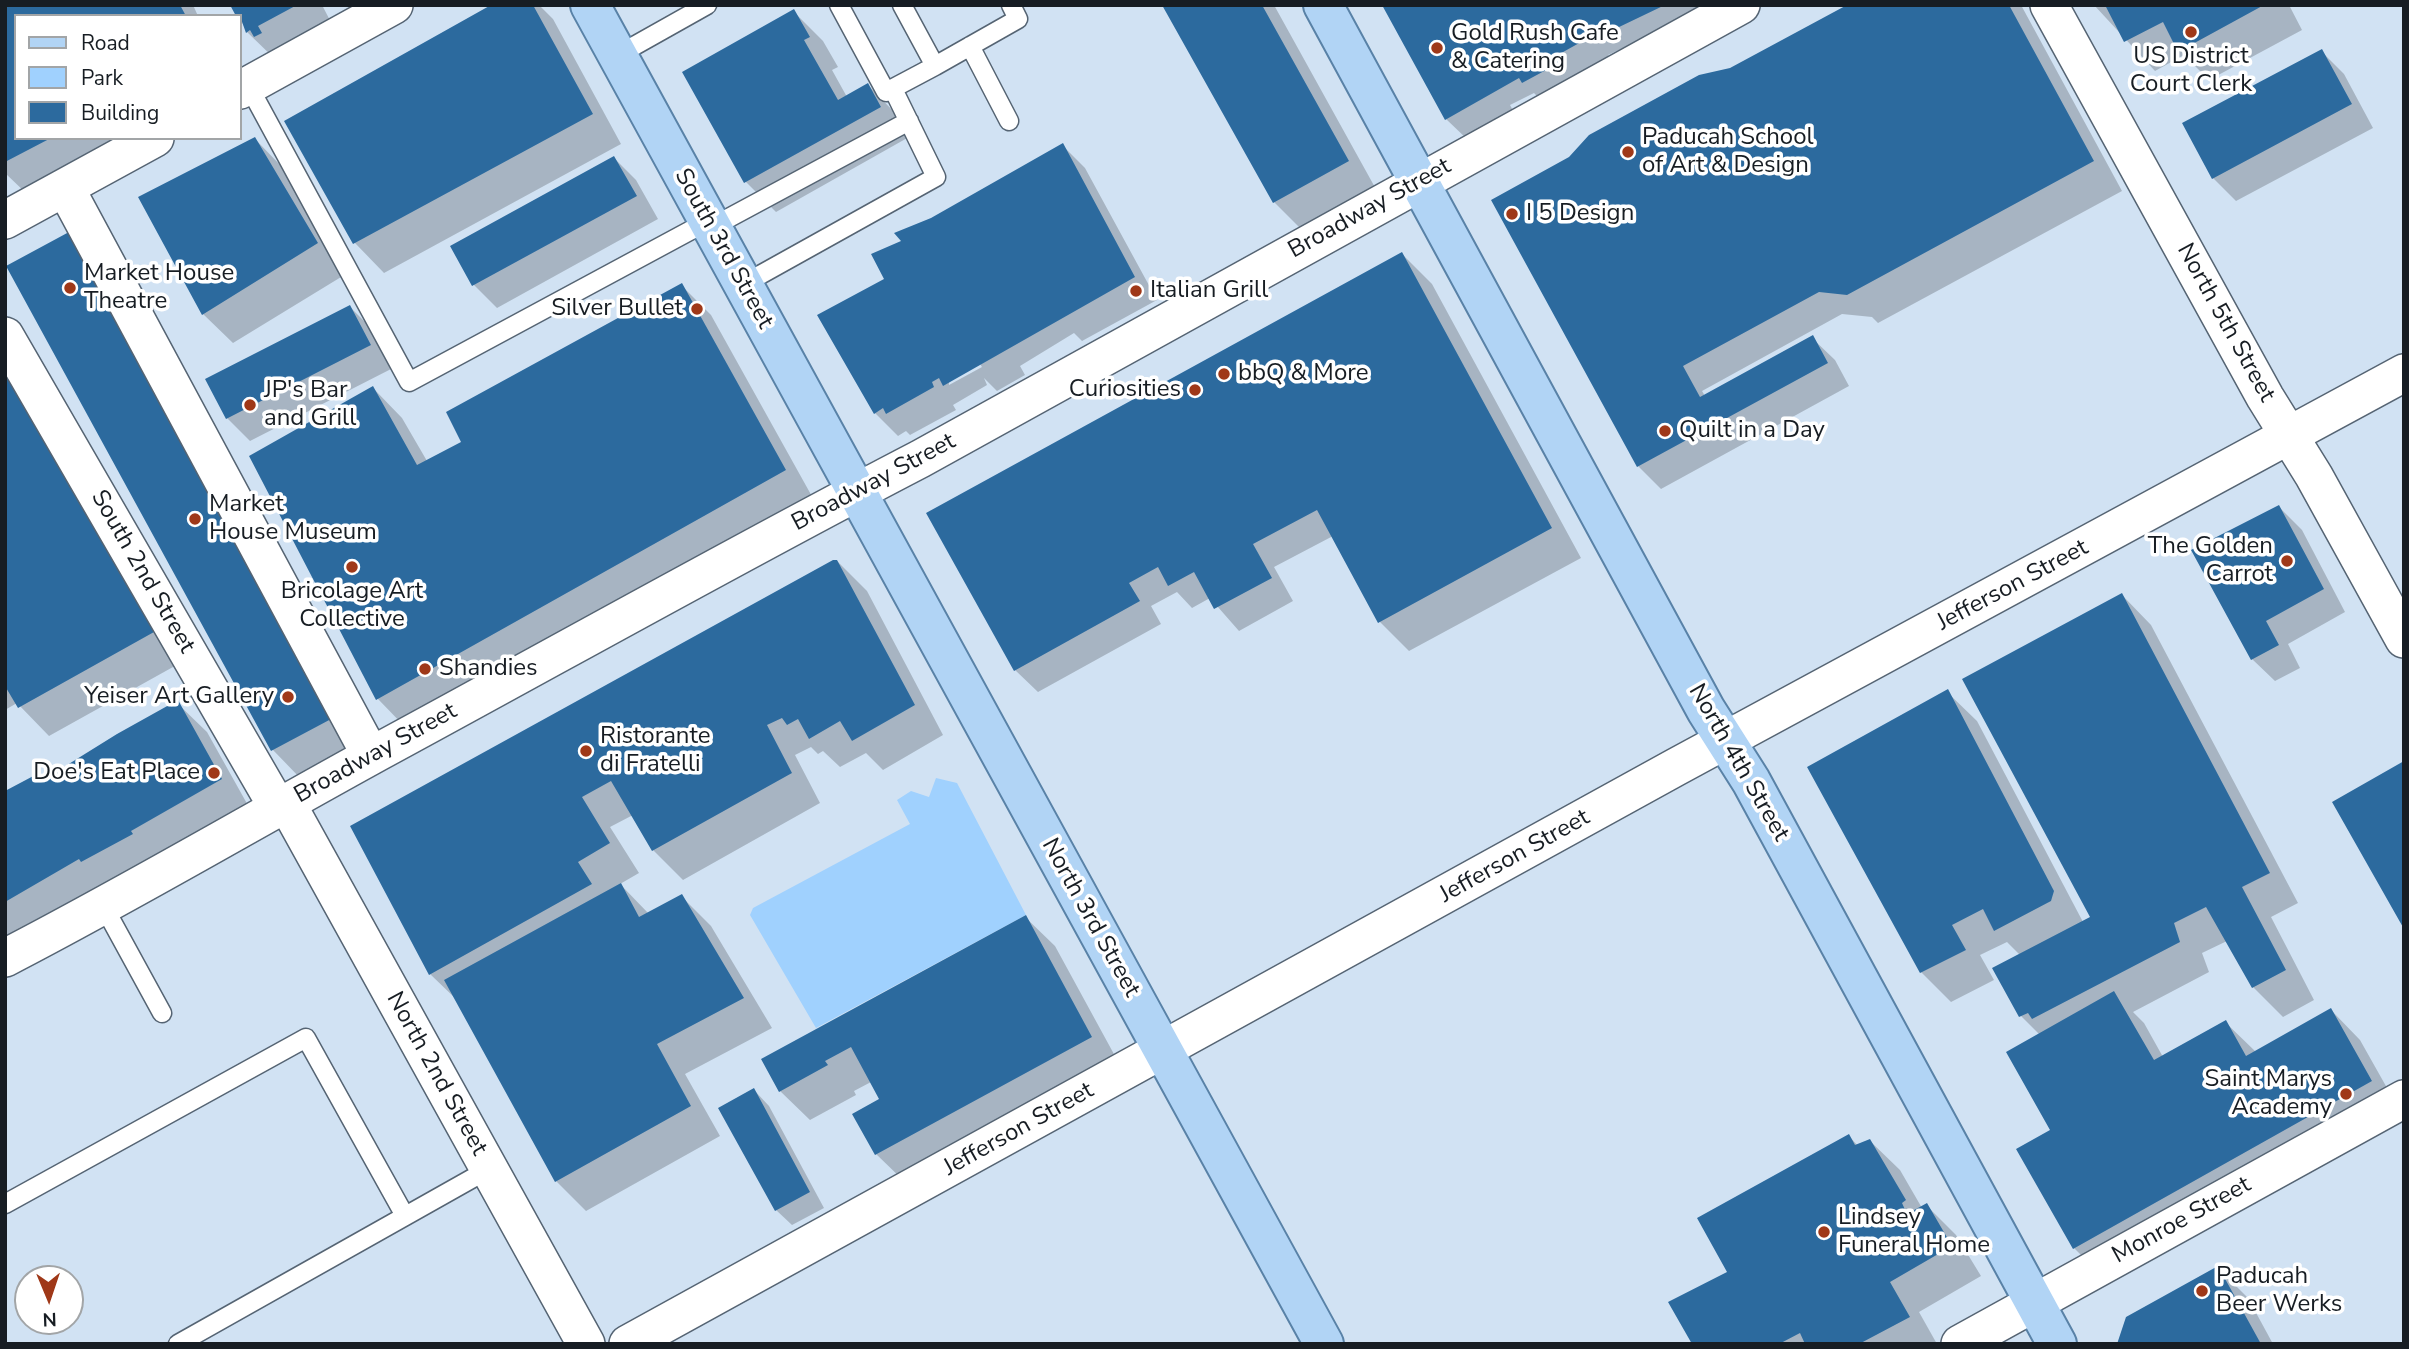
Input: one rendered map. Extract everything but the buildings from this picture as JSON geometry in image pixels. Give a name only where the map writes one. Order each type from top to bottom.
[{"type":"main road","name":"South 3rd Street","points":[[590,5],[857,492]]},
{"type":"main road","name":"North 4th Street","points":[[1323,5],[1706,710],[1805,879],[2057,1344]]},
{"type":"main road","name":"North 3rd Street","points":[[857,492],[1324,1344]]},
{"type":"street","points":[[244,88],[394,5]]},
{"type":"street","name":"Broadway Street","points":[[5,958],[104,907],[372,756],[1741,5]]},
{"type":"street","name":"North 5th Street","points":[[2049,5],[2404,639]]},
{"type":"street","points":[[5,220],[152,140]]},
{"type":"street","points":[[66,189],[372,756]]},
{"type":"street","name":"South 2nd Street","points":[[5,336],[282,806]]},
{"type":"street","name":"Jefferson Street","points":[[628,1344],[2404,373]]},
{"type":"street","name":"North 2nd Street","points":[[282,806],[586,1344]]},
{"type":"street","name":"Monroe Street","points":[[1960,1344],[2404,1099]]},
{"type":"lane","points":[[618,55],[707,5]]},
{"type":"lane","points":[[839,5],[886,92],[1018,19],[1011,5]]},
{"type":"lane","points":[[902,5],[935,66]]},
{"type":"lane","points":[[970,46],[1009,121]]},
{"type":"lane","points":[[244,88],[409,382],[909,121]]},
{"type":"lane","points":[[742,285],[936,177],[894,89]]},
{"type":"lane","points":[[104,907],[162,1013]]},
{"type":"lane","points":[[5,1204],[306,1038],[405,1216]]},
{"type":"lane","points":[[178,1344],[489,1169]]},
{"type":"green space","points":[[936,778],[957,783],[1026,915],[816,1028],[750,915],[753,908],[910,824],[897,800],[911,791],[929,797]]},
{"type":"place","name":"US District Court Clerk","points":[[2191,32]]},
{"type":"place","name":"Gold Rush Cafe & Catering","points":[[1437,48]]},
{"type":"place","name":"Paducah School of Art & Design","points":[[1628,152]]},
{"type":"place","name":"I 5 Design","points":[[1512,214]]},
{"type":"place","name":"Market House Theatre","points":[[70,288]]},
{"type":"place","name":"Italian Grill","points":[[1136,291]]},
{"type":"place","name":"Silver Bullet","points":[[697,309]]},
{"type":"place","name":"bbQ & More","points":[[1224,374]]},
{"type":"place","name":"Curiosities","points":[[1195,390]]},
{"type":"place","name":"JP's Bar and Grill","points":[[250,405]]},
{"type":"place","name":"Quilt in a Day","points":[[1665,431]]},
{"type":"place","name":"Market House Museum","points":[[195,519]]},
{"type":"place","name":"The Golden Carrot","points":[[2287,561]]},
{"type":"place","name":"Bricolage Art Collective","points":[[352,567]]},
{"type":"place","name":"Shandies","points":[[425,669]]},
{"type":"place","name":"Yeiser Art Gallery","points":[[288,697]]},
{"type":"place","name":"Ristorante di Fratelli","points":[[586,751]]},
{"type":"place","name":"Doe's Eat Place","points":[[214,773]]},
{"type":"place","name":"Saint Marys Academy","points":[[2346,1094]]},
{"type":"place","name":"Lindsey Funeral Home","points":[[1824,1232]]},
{"type":"place","name":"Paducah Beer Werks","points":[[2202,1291]]}]
